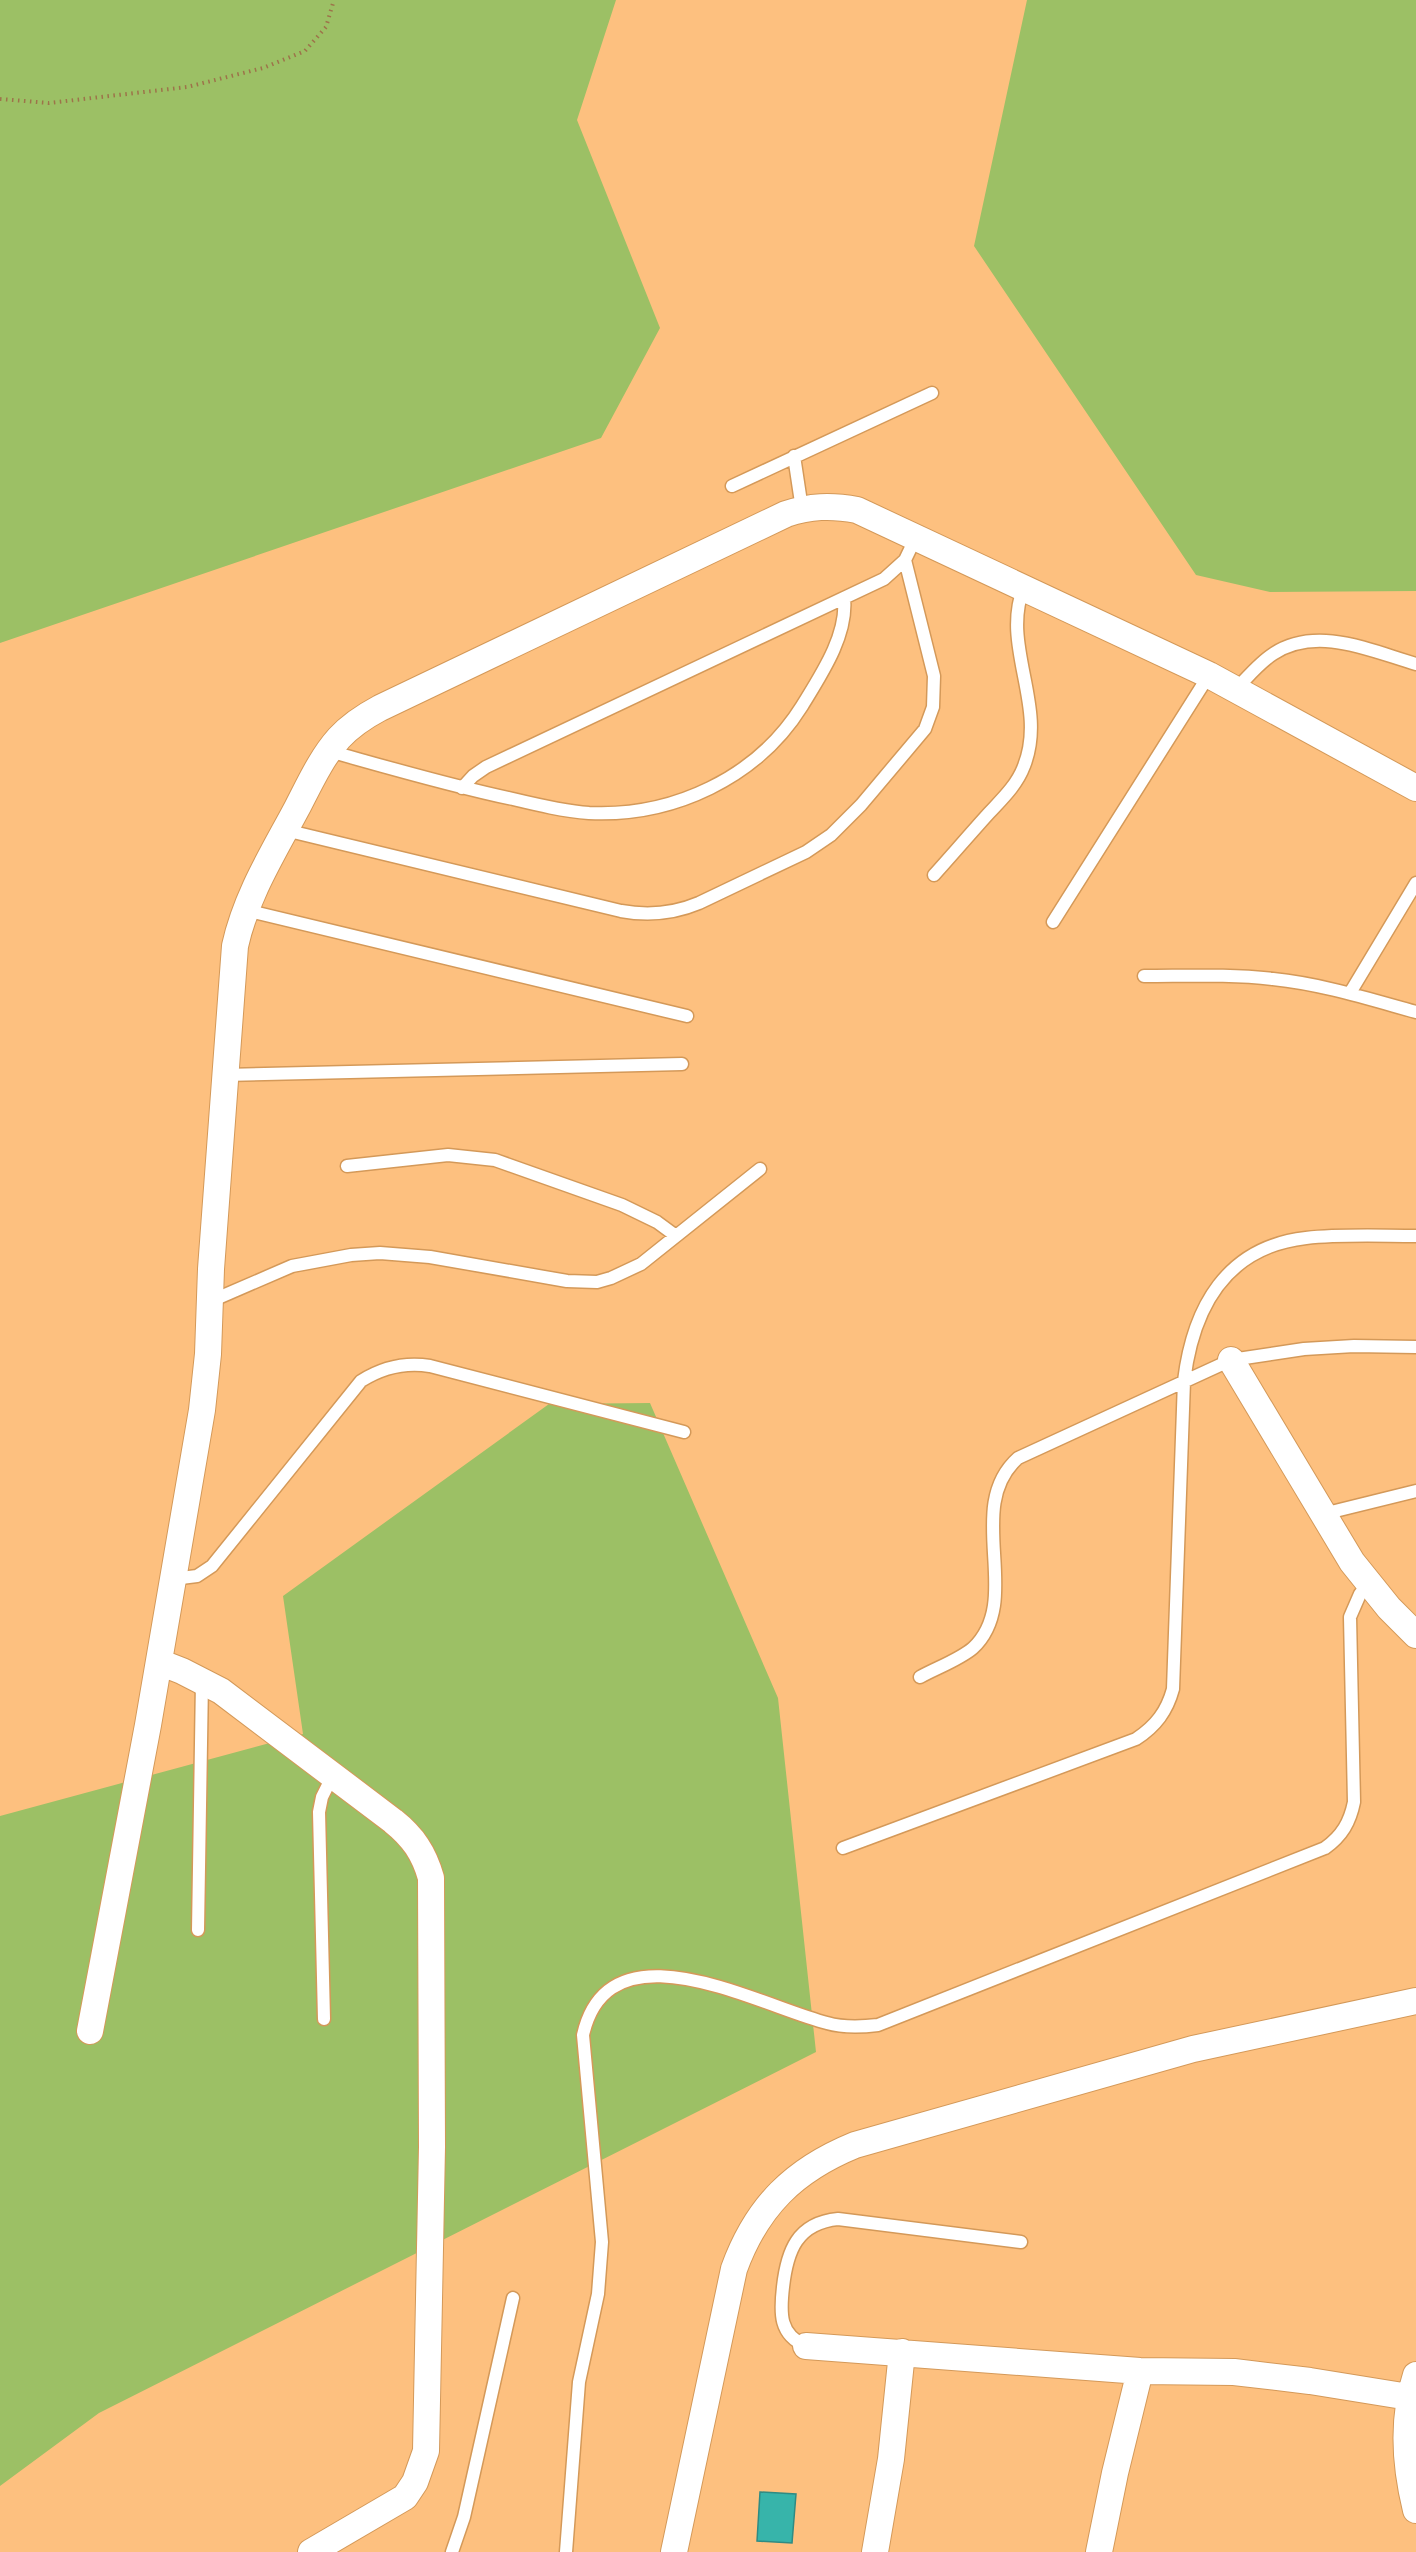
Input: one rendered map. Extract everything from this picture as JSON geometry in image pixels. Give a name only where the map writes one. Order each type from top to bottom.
[{"type":"street","points":[[90,2031],[159,1662],[201,1410],[208,1354],[235,946],[245,910],[285,830],[329,750],[351,727],[380,708],[786,514],[802,509],[838,506],[856,510],[916,537],[1209,675],[1416,788]]},
{"type":"street","points":[[1231,1360],[1336,1539],[1368,1584],[1414,1631]]},
{"type":"street","points":[[159,1662],[202,1680],[221,1691],[405,1830],[423,1853],[431,1878],[432,2147],[427,2437],[422,2466],[405,2497],[311,2552]]},
{"type":"street","points":[[674,2552],[734,2269],[742,2247],[765,2209],[796,2177],[834,2153],[855,2145],[1193,2049],[1416,2001]]},
{"type":"street","points":[[806,2346],[1140,2371],[1233,2372],[1310,2381],[1412,2386],[1407,2457],[1416,2510]]},
{"type":"street","points":[[875,2552],[891,2459],[902,2352]]},
{"type":"street","points":[[1099,2552],[1115,2473],[1140,2371]]},
{"type":"lane","points":[[732,486],[932,393]]},
{"type":"lane","points":[[794,456],[802,509]]},
{"type":"lane","points":[[462,788],[486,767],[884,579],[904,560],[916,537]]},
{"type":"lane","points":[[285,830],[637,914],[669,913],[699,903],[807,852],[831,835],[861,805],[925,729],[933,707],[934,676],[904,560]]},
{"type":"lane","points":[[934,875],[1017,782],[1029,752],[1031,711],[1017,629],[1018,605],[1024,587]]},
{"type":"lane","points":[[329,750],[462,788],[569,811],[591,813],[634,811],[662,806],[710,788],[758,756],[796,716],[819,675],[842,625],[845,610],[843,598]]},
{"type":"lane","points":[[1236,689],[1271,655],[1305,641],[1333,641],[1416,664]]},
{"type":"lane","points":[[1053,922],[1209,675]]},
{"type":"lane","points":[[1350,993],[1416,883]]},
{"type":"lane","points":[[245,910],[687,1016]]},
{"type":"lane","points":[[1144,976],[1248,976],[1350,993],[1416,1012]]},
{"type":"lane","points":[[225,1074],[682,1064]]},
{"type":"lane","points":[[347,1166],[448,1155],[495,1160],[622,1206],[657,1222],[676,1236]]},
{"type":"lane","points":[[211,1301],[292,1266],[321,1259],[370,1254],[430,1257],[567,1281],[597,1282],[626,1272],[676,1236],[760,1169]]},
{"type":"lane","points":[[843,1848],[1136,1738],[1158,1721],[1165,1712],[1173,1689],[1184,1381],[1187,1358],[1202,1313],[1227,1273],[1254,1254],[1287,1242],[1305,1238],[1416,1236]]},
{"type":"lane","points":[[920,1677],[971,1650],[989,1622],[994,1599],[994,1495],[1001,1477],[1009,1467],[1029,1453],[1231,1360],[1304,1349],[1354,1346],[1416,1347]]},
{"type":"lane","points":[[172,1579],[197,1576],[212,1566],[361,1381],[393,1366],[418,1364],[430,1366],[684,1432]]},
{"type":"lane","points":[[1323,1514],[1416,1491]]},
{"type":"lane","points":[[566,2552],[579,2382],[601,2271],[602,2242],[583,2035],[590,2012],[597,2002],[621,1983],[663,1974],[694,1979],[827,2023],[852,2027],[878,2025],[1325,1848],[1333,1843],[1346,1827],[1354,1802],[1350,1617],[1354,1605],[1368,1584]]},
{"type":"lane","points":[[198,1930],[202,1680]]},
{"type":"lane","points":[[324,2019],[319,1812],[322,1797],[333,1776]]},
{"type":"lane","points":[[806,2346],[798,2343],[785,2330],[780,2312],[785,2263],[789,2253],[801,2235],[818,2223],[838,2219],[1021,2242]]},
{"type":"lane","points":[[452,2552],[464,2517],[513,2298]]},
{"type":"path","points":[[0,99],[48,103],[186,87],[263,68],[305,51],[326,27],[334,0]]},
{"type":"green space","points":[[0,0],[616,0],[577,120],[660,328],[601,438],[0,643]]},
{"type":"green space","points":[[1027,0],[1416,0],[1416,591],[1270,592],[1196,575],[974,246]]},
{"type":"green space","points":[[650,1403],[778,1698],[816,2052],[99,2413],[0,2486],[0,1816],[303,1734],[283,1596],[549,1404]]},
{"type":"building","points":[[760,2492],[796,2494],[792,2543],[757,2541]]}]
